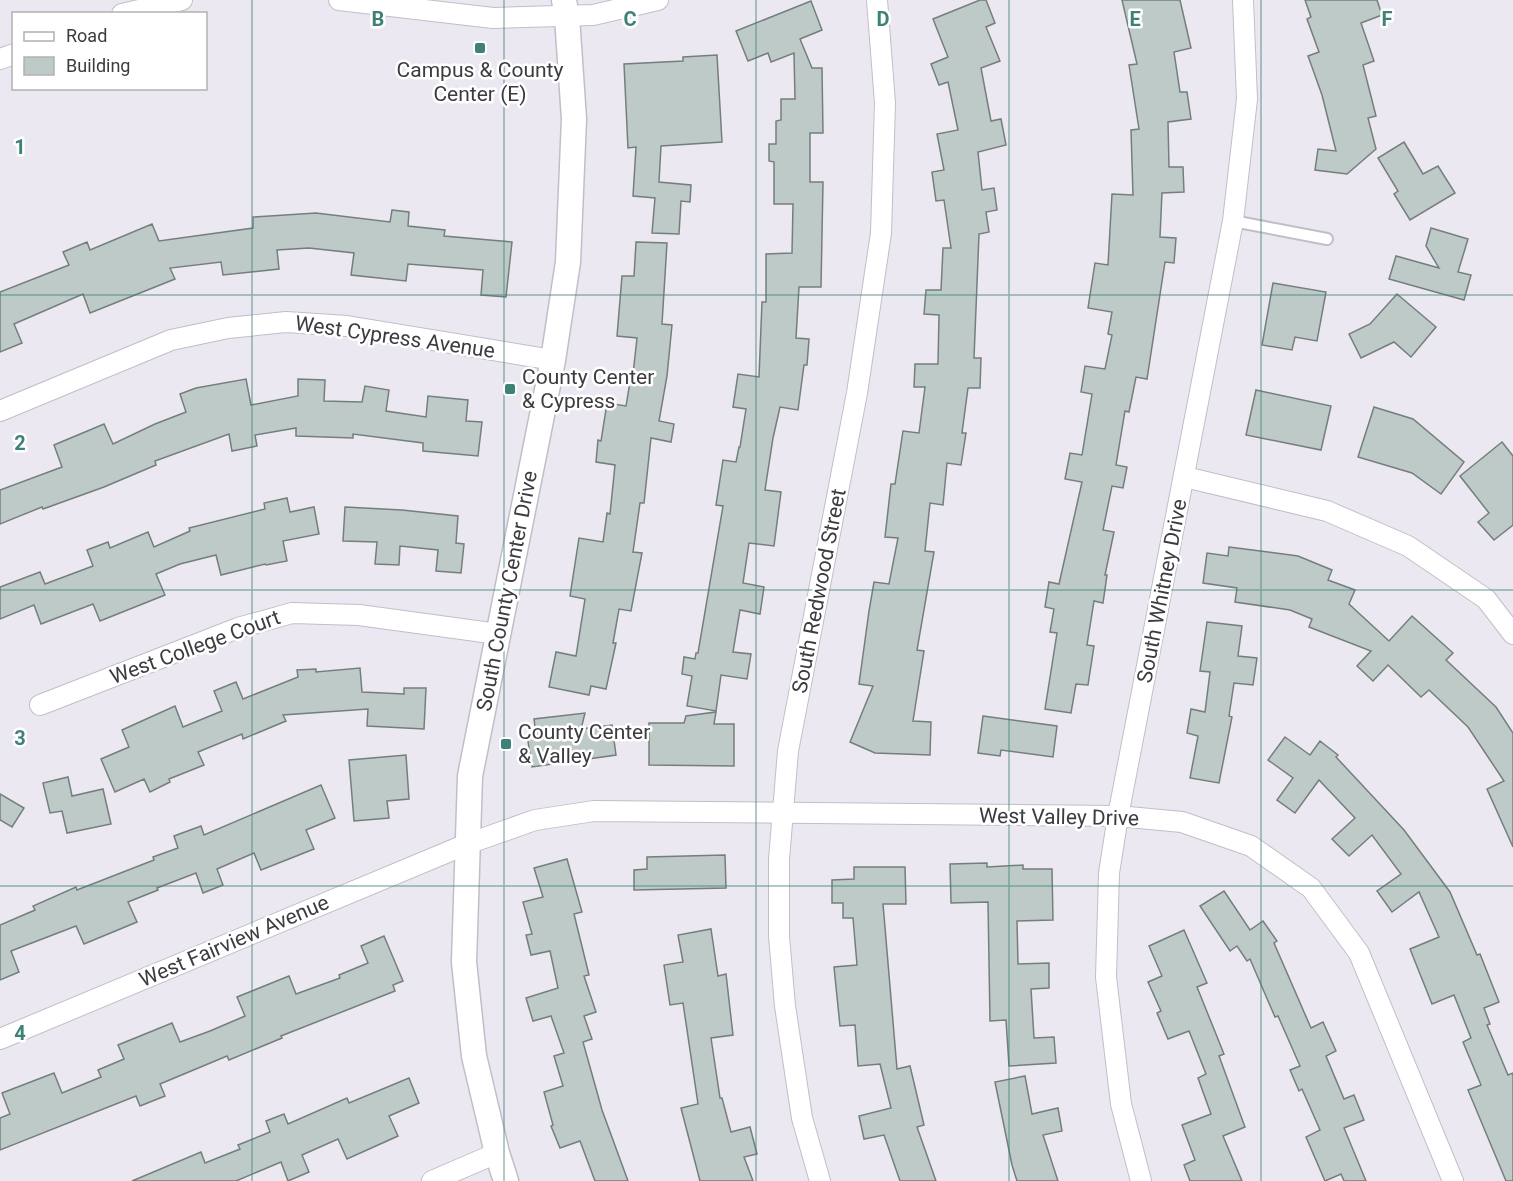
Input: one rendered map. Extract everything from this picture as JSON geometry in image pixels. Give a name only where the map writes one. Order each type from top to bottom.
[{"type":"street","points":[[131,12],[182,0]]},
{"type":"street","points":[[339,0],[493,18],[566,9],[593,15],[658,0]]},
{"type":"street","name":"South Redwood Street","points":[[820,1181],[802,1118],[785,1006],[779,936],[779,870],[788,751],[857,393],[881,233],[885,103],[877,0]]},
{"type":"street","name":"South Whitney Drive","points":[[1141,1181],[1121,1104],[1106,977],[1109,873],[1118,816],[1233,221],[1247,99],[1243,0]]},
{"type":"street","name":"South County Center Drive","points":[[506,1181],[474,1056],[464,962],[470,776],[553,360],[568,262],[574,119],[566,9]]},
{"type":"street","name":"West Cypress Avenue","points":[[0,411],[171,340],[228,328],[285,321],[347,326],[553,360]]},
{"type":"street","points":[[1185,477],[1328,511],[1408,546],[1486,599],[1513,634]]},
{"type":"street","name":"West College Court","points":[[40,705],[238,627],[292,613],[359,615],[498,634]]},
{"type":"street","name":"West Valley Drive","points":[[467,844],[535,820],[594,811],[1118,816],[1182,822],[1251,846],[1311,888],[1359,952],[1453,1181]]},
{"type":"street","name":"West Fairview Avenue","points":[[0,1039],[467,844]]},
{"type":"street","points":[[432,1181],[497,1153]]},
{"type":"lane","points":[[1233,221],[1327,239]]},
{"type":"building","points":[[980,0],[986,0],[995,23],[986,27],[1000,61],[981,68],[991,121],[1001,119],[1006,145],[978,152],[982,190],[994,188],[997,210],[986,212],[989,232],[979,234],[974,358],[981,358],[980,388],[968,388],[962,433],[966,433],[961,465],[947,463],[943,505],[930,503],[925,551],[934,552],[917,650],[924,651],[913,721],[931,722],[930,755],[875,753],[850,742],[873,686],[859,684],[869,611],[874,582],[889,584],[898,538],[885,537],[891,484],[895,484],[903,431],[919,433],[925,387],[914,387],[915,364],[938,364],[939,315],[924,314],[926,290],[941,290],[943,248],[951,248],[944,200],[936,201],[932,172],[944,170],[937,134],[958,130],[948,82],[939,85],[931,64],[948,57],[933,19]]},
{"type":"building","points":[[1122,0],[1180,0],[1191,48],[1174,52],[1180,92],[1187,92],[1191,119],[1168,122],[1169,167],[1183,167],[1184,192],[1162,193],[1160,237],[1176,238],[1174,263],[1165,262],[1147,379],[1136,377],[1129,412],[1125,411],[1116,465],[1127,467],[1123,488],[1112,486],[1103,530],[1114,532],[1105,575],[1107,575],[1103,603],[1094,601],[1087,645],[1094,646],[1088,685],[1076,684],[1071,713],[1045,709],[1057,633],[1050,632],[1054,609],[1045,607],[1049,582],[1059,584],[1082,482],[1065,479],[1070,453],[1082,455],[1092,394],[1081,392],[1085,366],[1105,369],[1112,335],[1108,334],[1112,312],[1088,308],[1095,263],[1108,265],[1112,194],[1133,195],[1131,130],[1139,129],[1129,65],[1137,64]]},
{"type":"building","points":[[1305,0],[1377,0],[1382,15],[1361,23],[1374,61],[1363,65],[1376,116],[1368,118],[1376,149],[1347,174],[1315,170],[1318,149],[1336,151],[1322,95],[1308,56],[1319,52],[1307,19],[1311,17]]},
{"type":"building","points":[[811,1],[822,30],[800,39],[812,68],[822,68],[823,133],[810,133],[810,182],[823,182],[821,287],[799,287],[796,338],[809,339],[807,365],[804,365],[798,410],[780,407],[773,438],[765,490],[781,492],[774,546],[749,543],[743,583],[764,587],[760,614],[740,610],[733,652],[751,654],[747,679],[721,675],[716,711],[687,706],[692,676],[682,674],[684,657],[695,659],[698,653],[723,506],[716,505],[723,460],[736,462],[740,447],[746,409],[733,407],[738,374],[759,377],[762,302],[766,302],[766,254],[792,253],[793,204],[774,204],[774,162],[769,161],[769,144],[776,144],[776,121],[781,120],[781,99],[795,99],[794,53],[771,62],[768,53],[748,61],[736,31]]},
{"type":"building","points":[[717,55],[722,142],[661,146],[659,182],[691,185],[690,202],[681,201],[679,234],[652,233],[655,198],[633,196],[636,147],[628,148],[624,64],[683,61],[683,57]]},
{"type":"building","points":[[1404,142],[1423,174],[1438,166],[1455,193],[1410,220],[1394,194],[1398,191],[1378,158]]},
{"type":"building","points":[[392,210],[409,212],[408,226],[445,230],[444,236],[512,242],[506,297],[481,295],[483,270],[408,264],[406,281],[351,275],[354,253],[309,248],[277,250],[279,269],[223,275],[221,262],[170,268],[175,279],[90,313],[83,294],[14,324],[22,343],[0,352],[0,292],[69,265],[63,252],[87,242],[90,250],[152,224],[159,241],[253,228],[253,217],[316,213],[390,222]]},
{"type":"building","points":[[1431,228],[1468,239],[1458,272],[1471,275],[1464,300],[1389,279],[1396,256],[1439,268],[1426,246]]},
{"type":"building","points":[[636,242],[667,243],[662,324],[672,325],[667,376],[659,421],[674,424],[671,442],[651,438],[644,503],[640,503],[633,552],[642,553],[631,611],[619,609],[613,643],[616,643],[606,689],[591,686],[589,695],[549,687],[556,652],[576,656],[585,599],[570,596],[579,538],[603,542],[607,513],[610,514],[615,465],[596,462],[598,440],[601,441],[607,403],[626,406],[630,382],[632,383],[637,338],[617,336],[622,276],[634,276]]},
{"type":"building","points":[[1273,283],[1326,292],[1317,341],[1295,337],[1292,350],[1262,345]]},
{"type":"building","points":[[1397,294],[1436,327],[1411,357],[1394,342],[1361,358],[1349,334],[1370,324]]},
{"type":"building","points":[[246,379],[251,405],[298,396],[298,379],[325,380],[324,401],[362,402],[365,386],[389,390],[386,411],[426,417],[428,396],[468,400],[466,421],[482,422],[478,456],[423,451],[423,443],[353,434],[353,438],[296,436],[296,428],[255,435],[257,446],[232,451],[229,434],[155,461],[156,465],[104,487],[43,509],[42,507],[0,524],[0,490],[62,467],[54,445],[104,424],[113,444],[186,412],[180,394],[196,388]]},
{"type":"building","points":[[1256,390],[1331,406],[1321,450],[1246,435]]},
{"type":"building","points":[[1374,407],[1413,419],[1464,462],[1441,494],[1412,473],[1358,457]]},
{"type":"building","points":[[1502,442],[1513,456],[1513,525],[1494,540],[1478,522],[1489,513],[1460,476]]},
{"type":"building","points":[[287,498],[290,512],[314,507],[319,534],[283,541],[287,561],[221,575],[216,555],[180,564],[156,574],[165,595],[100,621],[93,604],[41,624],[34,605],[0,619],[0,587],[40,572],[45,584],[93,566],[87,550],[108,542],[110,548],[148,532],[154,547],[190,531],[189,528],[265,509],[264,503]]},
{"type":"building","points":[[345,507],[458,516],[456,543],[464,544],[461,573],[436,571],[438,550],[400,546],[399,565],[375,564],[377,542],[343,541]]},
{"type":"building","points":[[1229,547],[1298,556],[1332,570],[1328,580],[1355,590],[1349,604],[1389,641],[1412,616],[1453,653],[1446,660],[1496,707],[1513,733],[1513,847],[1487,789],[1504,781],[1468,727],[1429,690],[1421,697],[1388,665],[1373,681],[1357,666],[1371,651],[1309,627],[1312,619],[1290,610],[1235,602],[1237,588],[1203,583],[1207,553],[1228,556]]},
{"type":"building","points":[[1207,622],[1242,626],[1238,656],[1257,658],[1253,685],[1234,683],[1229,716],[1232,717],[1219,783],[1190,778],[1198,736],[1187,733],[1191,709],[1205,712],[1210,672],[1200,671]]},
{"type":"building","points":[[360,668],[362,692],[404,694],[404,688],[426,688],[424,729],[367,726],[368,709],[283,715],[286,721],[243,739],[242,734],[198,752],[204,765],[169,779],[170,782],[150,792],[144,779],[115,792],[101,759],[129,747],[122,730],[175,706],[183,727],[222,711],[214,691],[236,682],[243,699],[298,677],[297,670],[316,669],[316,672]]},
{"type":"building","points":[[716,712],[714,724],[734,724],[734,766],[649,765],[649,723],[684,723],[686,716]]},
{"type":"building","points":[[585,713],[581,729],[612,725],[616,755],[532,767],[527,735],[536,734],[534,719]]},
{"type":"building","points":[[983,716],[1057,726],[1053,757],[1001,750],[1000,756],[978,753]]},
{"type":"building","points":[[1285,737],[1310,755],[1320,741],[1338,755],[1336,757],[1404,830],[1450,892],[1477,955],[1480,954],[1499,1002],[1484,1008],[1490,1024],[1487,1025],[1508,1075],[1513,1073],[1513,1181],[1506,1181],[1468,1090],[1481,1085],[1463,1042],[1471,1038],[1454,995],[1432,1004],[1410,949],[1439,937],[1419,892],[1392,912],[1377,891],[1401,874],[1372,835],[1349,856],[1332,839],[1355,818],[1319,780],[1295,813],[1277,800],[1293,778],[1268,760]]},
{"type":"building","points":[[406,755],[409,799],[387,801],[389,818],[354,821],[349,760]]},
{"type":"building","points":[[68,777],[72,796],[103,789],[111,824],[67,833],[62,811],[50,813],[43,783]]},
{"type":"building","points":[[321,785],[335,818],[306,830],[314,849],[261,870],[254,853],[217,869],[223,885],[203,893],[196,873],[157,888],[158,890],[128,902],[137,922],[84,944],[76,926],[11,951],[19,972],[0,980],[0,925],[35,910],[33,906],[76,887],[77,890],[154,860],[153,857],[178,848],[174,836],[201,826],[204,835]]},
{"type":"building","points":[[0,794],[24,808],[12,827],[0,820]]},
{"type":"building","points":[[725,855],[726,888],[634,890],[634,870],[647,869],[647,857]]},
{"type":"building","points":[[567,859],[582,912],[574,914],[589,975],[584,976],[596,1012],[584,1016],[592,1039],[583,1042],[602,1110],[628,1181],[595,1181],[580,1141],[560,1148],[551,1126],[553,1125],[544,1092],[563,1086],[554,1056],[564,1053],[551,1016],[533,1021],[526,998],[558,988],[550,951],[531,955],[526,935],[532,934],[523,902],[543,897],[534,868]]},
{"type":"building","points":[[987,863],[987,867],[1023,865],[1023,869],[1052,869],[1053,920],[1017,921],[1018,964],[1049,963],[1049,988],[1031,989],[1034,1038],[1054,1037],[1056,1063],[1009,1066],[1006,1020],[990,1021],[988,902],[951,903],[950,864]]},
{"type":"building","points":[[854,867],[905,867],[906,904],[883,904],[897,1069],[910,1066],[924,1125],[917,1127],[936,1181],[900,1181],[884,1135],[864,1139],[859,1116],[891,1108],[880,1064],[858,1066],[855,1025],[840,1026],[834,967],[857,965],[853,918],[843,918],[843,903],[832,903],[832,880],[854,879]]},
{"type":"building","points":[[1224,891],[1250,930],[1263,921],[1277,941],[1274,943],[1311,1028],[1323,1022],[1336,1051],[1326,1056],[1344,1099],[1354,1095],[1364,1120],[1344,1128],[1366,1181],[1344,1181],[1341,1174],[1325,1181],[1306,1137],[1320,1130],[1302,1089],[1299,1091],[1290,1070],[1300,1066],[1278,1016],[1275,1017],[1250,959],[1247,961],[1237,946],[1230,951],[1200,906]]},
{"type":"building","points":[[711,929],[718,976],[726,974],[733,1035],[711,1038],[720,1098],[722,1098],[731,1132],[750,1127],[757,1154],[744,1157],[753,1181],[700,1181],[681,1108],[698,1104],[683,1003],[670,1005],[664,965],[683,962],[678,935]]},
{"type":"building","points":[[1184,930],[1207,983],[1197,987],[1224,1054],[1219,1056],[1245,1127],[1223,1136],[1242,1181],[1190,1181],[1184,1165],[1195,1160],[1182,1125],[1211,1114],[1198,1078],[1206,1074],[1189,1031],[1168,1039],[1157,1013],[1161,1011],[1148,982],[1162,976],[1149,946]]},
{"type":"building","points":[[384,936],[403,981],[393,985],[395,991],[281,1036],[282,1038],[229,1060],[227,1056],[160,1084],[165,1096],[140,1106],[136,1096],[0,1150],[0,1118],[10,1114],[2,1093],[54,1073],[62,1093],[101,1077],[98,1070],[124,1059],[118,1045],[172,1023],[180,1042],[210,1031],[245,1016],[237,997],[289,976],[296,994],[340,978],[339,975],[368,963],[361,946]]},
{"type":"building","points":[[1025,1076],[1032,1114],[1058,1108],[1062,1131],[1043,1135],[1058,1181],[1017,1181],[995,1082]]},
{"type":"building","points":[[409,1078],[419,1103],[389,1116],[398,1136],[347,1159],[338,1139],[302,1155],[309,1172],[288,1181],[281,1162],[236,1181],[132,1181],[201,1152],[205,1163],[240,1149],[238,1145],[270,1132],[266,1121],[284,1114],[288,1124],[347,1098],[349,1103]]},
{"type":"place","name":"Campus & County Center (E)","points":[[480,48]]},
{"type":"place","name":"County Center & Cypress","points":[[510,389]]},
{"type":"place","name":"County Center & Valley","points":[[506,744]]}]
